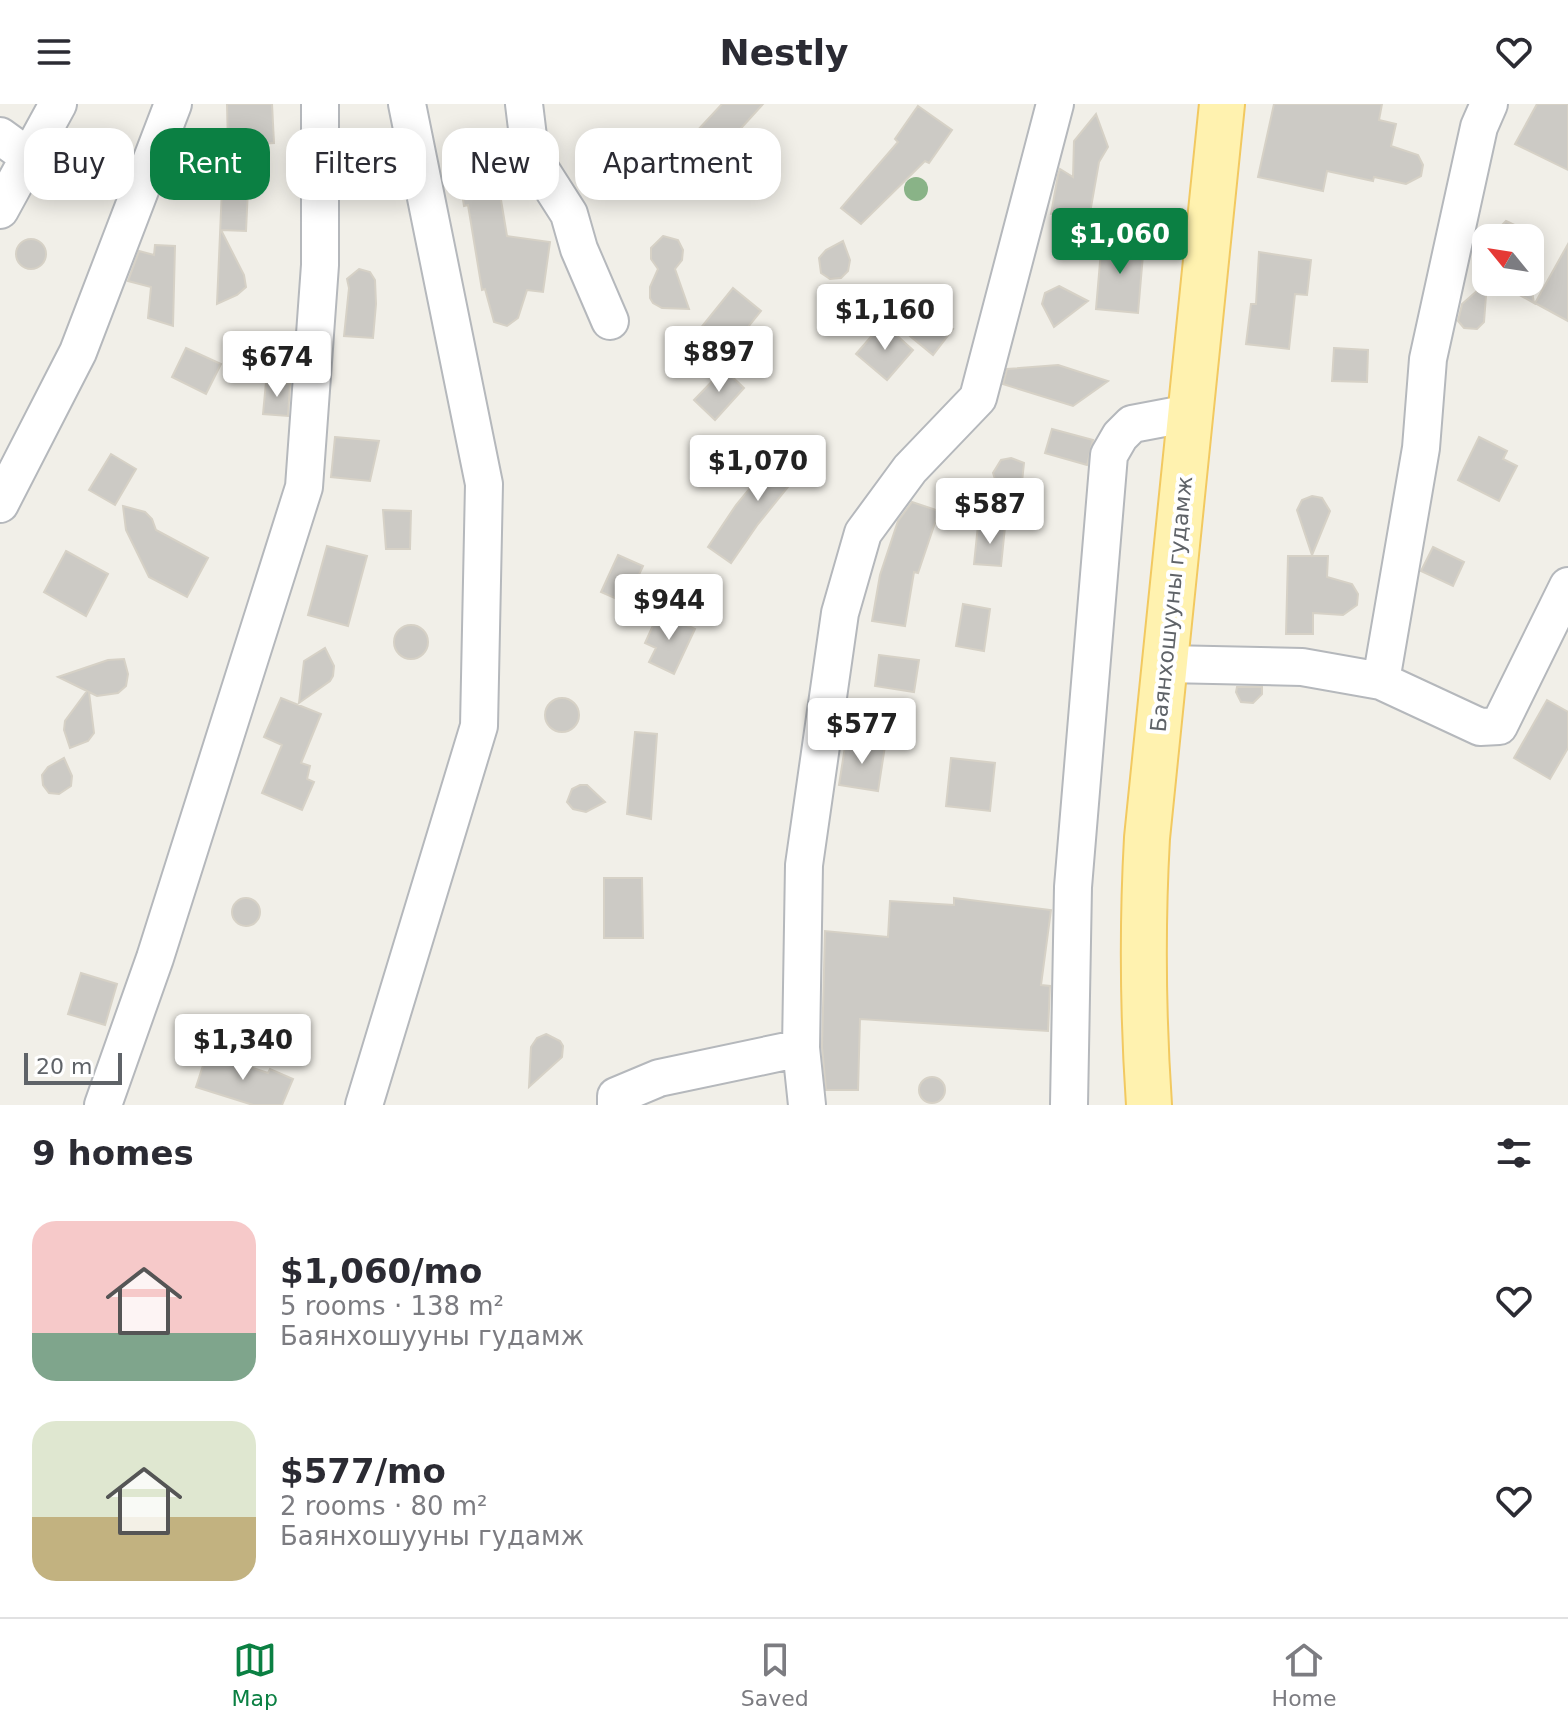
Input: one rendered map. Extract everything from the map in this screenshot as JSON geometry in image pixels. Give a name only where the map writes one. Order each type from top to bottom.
[{"type":"main road","name":"Баянхошууны гудамж","points":[[1149,1105],[1143,1019],[1143,906],[1147,838],[1222,104]]},
{"type":"street","points":[[45,128],[58,104]]},
{"type":"street","points":[[0,504],[78,352],[173,104]]},
{"type":"street","points":[[103,1105],[155,958],[304,487],[320,265],[320,104]]},
{"type":"street","points":[[364,1105],[479,726],[484,484],[407,104]]},
{"type":"street","points":[[524,104],[530,153],[569,214],[579,249],[610,321]]},
{"type":"street","points":[[807,1105],[801,1048],[804,865],[840,613],[863,533],[910,469],[978,398],[1055,104]]},
{"type":"street","points":[[1381,681],[1421,448],[1428,359],[1479,127],[1489,104]]},
{"type":"street","points":[[0,136],[24,153]]},
{"type":"street","points":[[0,210],[24,166]]},
{"type":"street","points":[[1069,1105],[1073,887],[1109,455],[1120,436],[1132,424],[1190,413]]},
{"type":"street","points":[[1166,664],[1302,667],[1381,681],[1480,727],[1499,726],[1568,586]]},
{"type":"street","points":[[616,1105],[616,1096],[659,1078],[801,1048]]},
{"type":"building","points":[[227,104],[272,104],[274,143],[270,143],[270,128],[228,128]]},
{"type":"building","points":[[722,104],[763,104],[741,128],[700,128]]},
{"type":"building","points":[[1274,104],[1382,104],[1379,120],[1396,124],[1391,146],[1418,155],[1423,165],[1421,176],[1406,184],[1327,171],[1323,191],[1258,177]]},
{"type":"building","points":[[1537,104],[1568,104],[1568,170],[1515,144]]},
{"type":"building","points":[[918,106],[952,130],[929,163],[925,161],[861,224],[841,208],[898,142],[895,139]]},
{"type":"building","points":[[1096,114],[1108,147],[1099,162],[1087,230],[1071,228],[1072,218],[1051,214],[1058,175],[1060,169],[1073,177],[1074,141]]},
{"type":"building","points":[[221,200],[247,200],[246,231],[221,230],[244,275],[246,287],[217,304]]},
{"type":"building","points":[[463,200],[501,200],[507,236],[550,242],[543,292],[527,290],[518,318],[507,326],[494,322],[485,289],[482,290],[468,205],[464,206]]},
{"type":"building","points":[[663,236],[678,240],[683,250],[682,260],[675,269],[689,309],[662,308],[650,298],[650,287],[658,269],[651,259],[651,248]]},
{"type":"building","points":[[31,239],[42,243],[46,254],[42,265],[31,269],[20,265],[16,254],[20,243]]},
{"type":"building","points":[[1102,239],[1144,243],[1138,313],[1096,309]]},
{"type":"building","points":[[843,241],[850,260],[848,271],[841,278],[830,279],[821,273],[819,258],[826,250]]},
{"type":"building","points":[[1568,244],[1568,321],[1535,303],[1539,296],[1544,296],[1544,287]]},
{"type":"building","points":[[155,245],[175,246],[173,326],[148,318],[151,287],[128,281],[139,251],[154,255]]},
{"type":"building","points":[[1259,252],[1311,260],[1307,295],[1295,294],[1289,349],[1246,344],[1251,304],[1256,304]]},
{"type":"building","points":[[359,269],[370,272],[375,280],[373,338],[344,336],[349,288],[347,279]]},
{"type":"building","points":[[1059,286],[1088,301],[1054,327],[1042,304],[1045,293]]},
{"type":"building","points":[[733,288],[761,311],[727,353],[699,330]]},
{"type":"building","points":[[1472,295],[1486,296],[1484,322],[1477,329],[1464,328],[1458,321],[1462,304]]},
{"type":"building","points":[[1521,296],[1533,296],[1534,303]]},
{"type":"building","points":[[930,311],[953,329],[933,355],[910,336]]},
{"type":"building","points":[[883,323],[913,350],[887,380],[856,354]]},
{"type":"building","points":[[186,348],[221,364],[206,394],[172,377]]},
{"type":"building","points":[[1334,348],[1368,350],[1367,382],[1332,381]]},
{"type":"building","points":[[1058,365],[1108,381],[1073,406],[1003,384],[1007,369]]},
{"type":"building","points":[[724,369],[744,388],[715,420],[694,400]]},
{"type":"building","points":[[266,382],[290,384],[288,416],[263,414]]},
{"type":"building","points":[[1052,429],[1093,440],[1087,465],[1045,453]]},
{"type":"building","points":[[335,437],[379,441],[370,481],[331,477]]},
{"type":"building","points":[[1479,437],[1507,451],[1503,459],[1517,466],[1499,501],[1458,480]]},
{"type":"building","points":[[787,443],[809,461],[731,563],[708,547],[736,505]]},
{"type":"building","points":[[111,454],[136,469],[115,505],[89,490]]},
{"type":"building","points":[[1011,458],[1024,463],[1022,482],[1009,496],[996,482],[993,473],[1001,460]]},
{"type":"building","points":[[1312,496],[1322,498],[1330,511],[1312,555],[1297,510],[1302,500]]},
{"type":"building","points":[[912,502],[939,511],[918,573],[914,572],[905,626],[872,621],[880,575],[898,521]]},
{"type":"building","points":[[123,506],[145,512],[156,530],[208,558],[187,597],[149,577],[126,530]]},
{"type":"building","points":[[383,510],[411,511],[410,549],[386,549]]},
{"type":"building","points":[[978,525],[1005,527],[1001,566],[974,564]]},
{"type":"building","points":[[327,546],[367,556],[348,626],[308,615]]},
{"type":"building","points":[[1433,547],[1464,562],[1453,586],[1421,571]]},
{"type":"building","points":[[66,551],[108,574],[86,616],[44,592]]},
{"type":"building","points":[[618,555],[643,566],[626,603],[601,592]]},
{"type":"building","points":[[1288,556],[1328,556],[1327,577],[1352,584],[1358,594],[1357,605],[1343,615],[1313,613],[1313,634],[1286,634]]},
{"type":"building","points":[[963,604],[990,609],[984,651],[956,646]]},
{"type":"building","points":[[659,612],[695,629],[674,674],[649,662],[656,648],[645,643]]},
{"type":"building","points":[[411,625],[423,630],[428,642],[423,654],[411,659],[399,654],[394,642],[399,630]]},
{"type":"building","points":[[325,648],[334,666],[333,676],[299,703],[304,661]]},
{"type":"building","points":[[879,655],[919,660],[914,692],[875,686]]},
{"type":"building","points":[[124,659],[128,674],[126,686],[118,693],[97,696],[89,692],[94,733],[88,741],[70,748],[64,730],[65,721],[87,691],[58,677],[108,660]]},
{"type":"building","points":[[1237,687],[1262,687],[1262,694],[1253,703],[1241,702]]},
{"type":"building","points":[[281,698],[321,714],[301,763],[310,766],[307,779],[314,782],[302,810],[262,793],[282,745],[264,737]]},
{"type":"building","points":[[562,698],[574,703],[579,715],[574,727],[562,732],[550,727],[545,715],[550,703]]},
{"type":"building","points":[[1547,700],[1568,712],[1568,748],[1550,779],[1514,758]]},
{"type":"building","points":[[635,732],[657,734],[651,819],[627,814]]},
{"type":"building","points":[[846,740],[885,746],[878,791],[839,785]]},
{"type":"building","points":[[64,758],[72,776],[71,786],[59,794],[49,793],[43,785],[42,775],[48,767]]},
{"type":"building","points":[[951,758],[995,763],[990,811],[946,806]]},
{"type":"building","points":[[587,785],[605,802],[586,812],[573,809],[567,802],[572,789]]},
{"type":"building","points":[[604,878],[642,878],[643,938],[604,938]]},
{"type":"building","points":[[246,898],[256,902],[260,912],[256,922],[246,926],[236,922],[232,912],[236,902]]},
{"type":"building","points":[[954,898],[1051,910],[1041,985],[1050,986],[1048,1031],[860,1019],[858,1090],[826,1090],[822,1047],[825,931],[888,937],[890,901],[954,905]]},
{"type":"building","points":[[81,973],[117,984],[105,1025],[68,1014]]},
{"type":"building","points":[[546,1034],[560,1041],[562,1057],[529,1087],[531,1047],[537,1038]]},
{"type":"building","points":[[207,1053],[268,1073],[270,1069],[293,1079],[282,1105],[253,1105],[196,1087]]},
{"type":"building","points":[[932,1077],[941,1081],[945,1090],[941,1099],[932,1103],[923,1099],[919,1090],[923,1081]]}]
